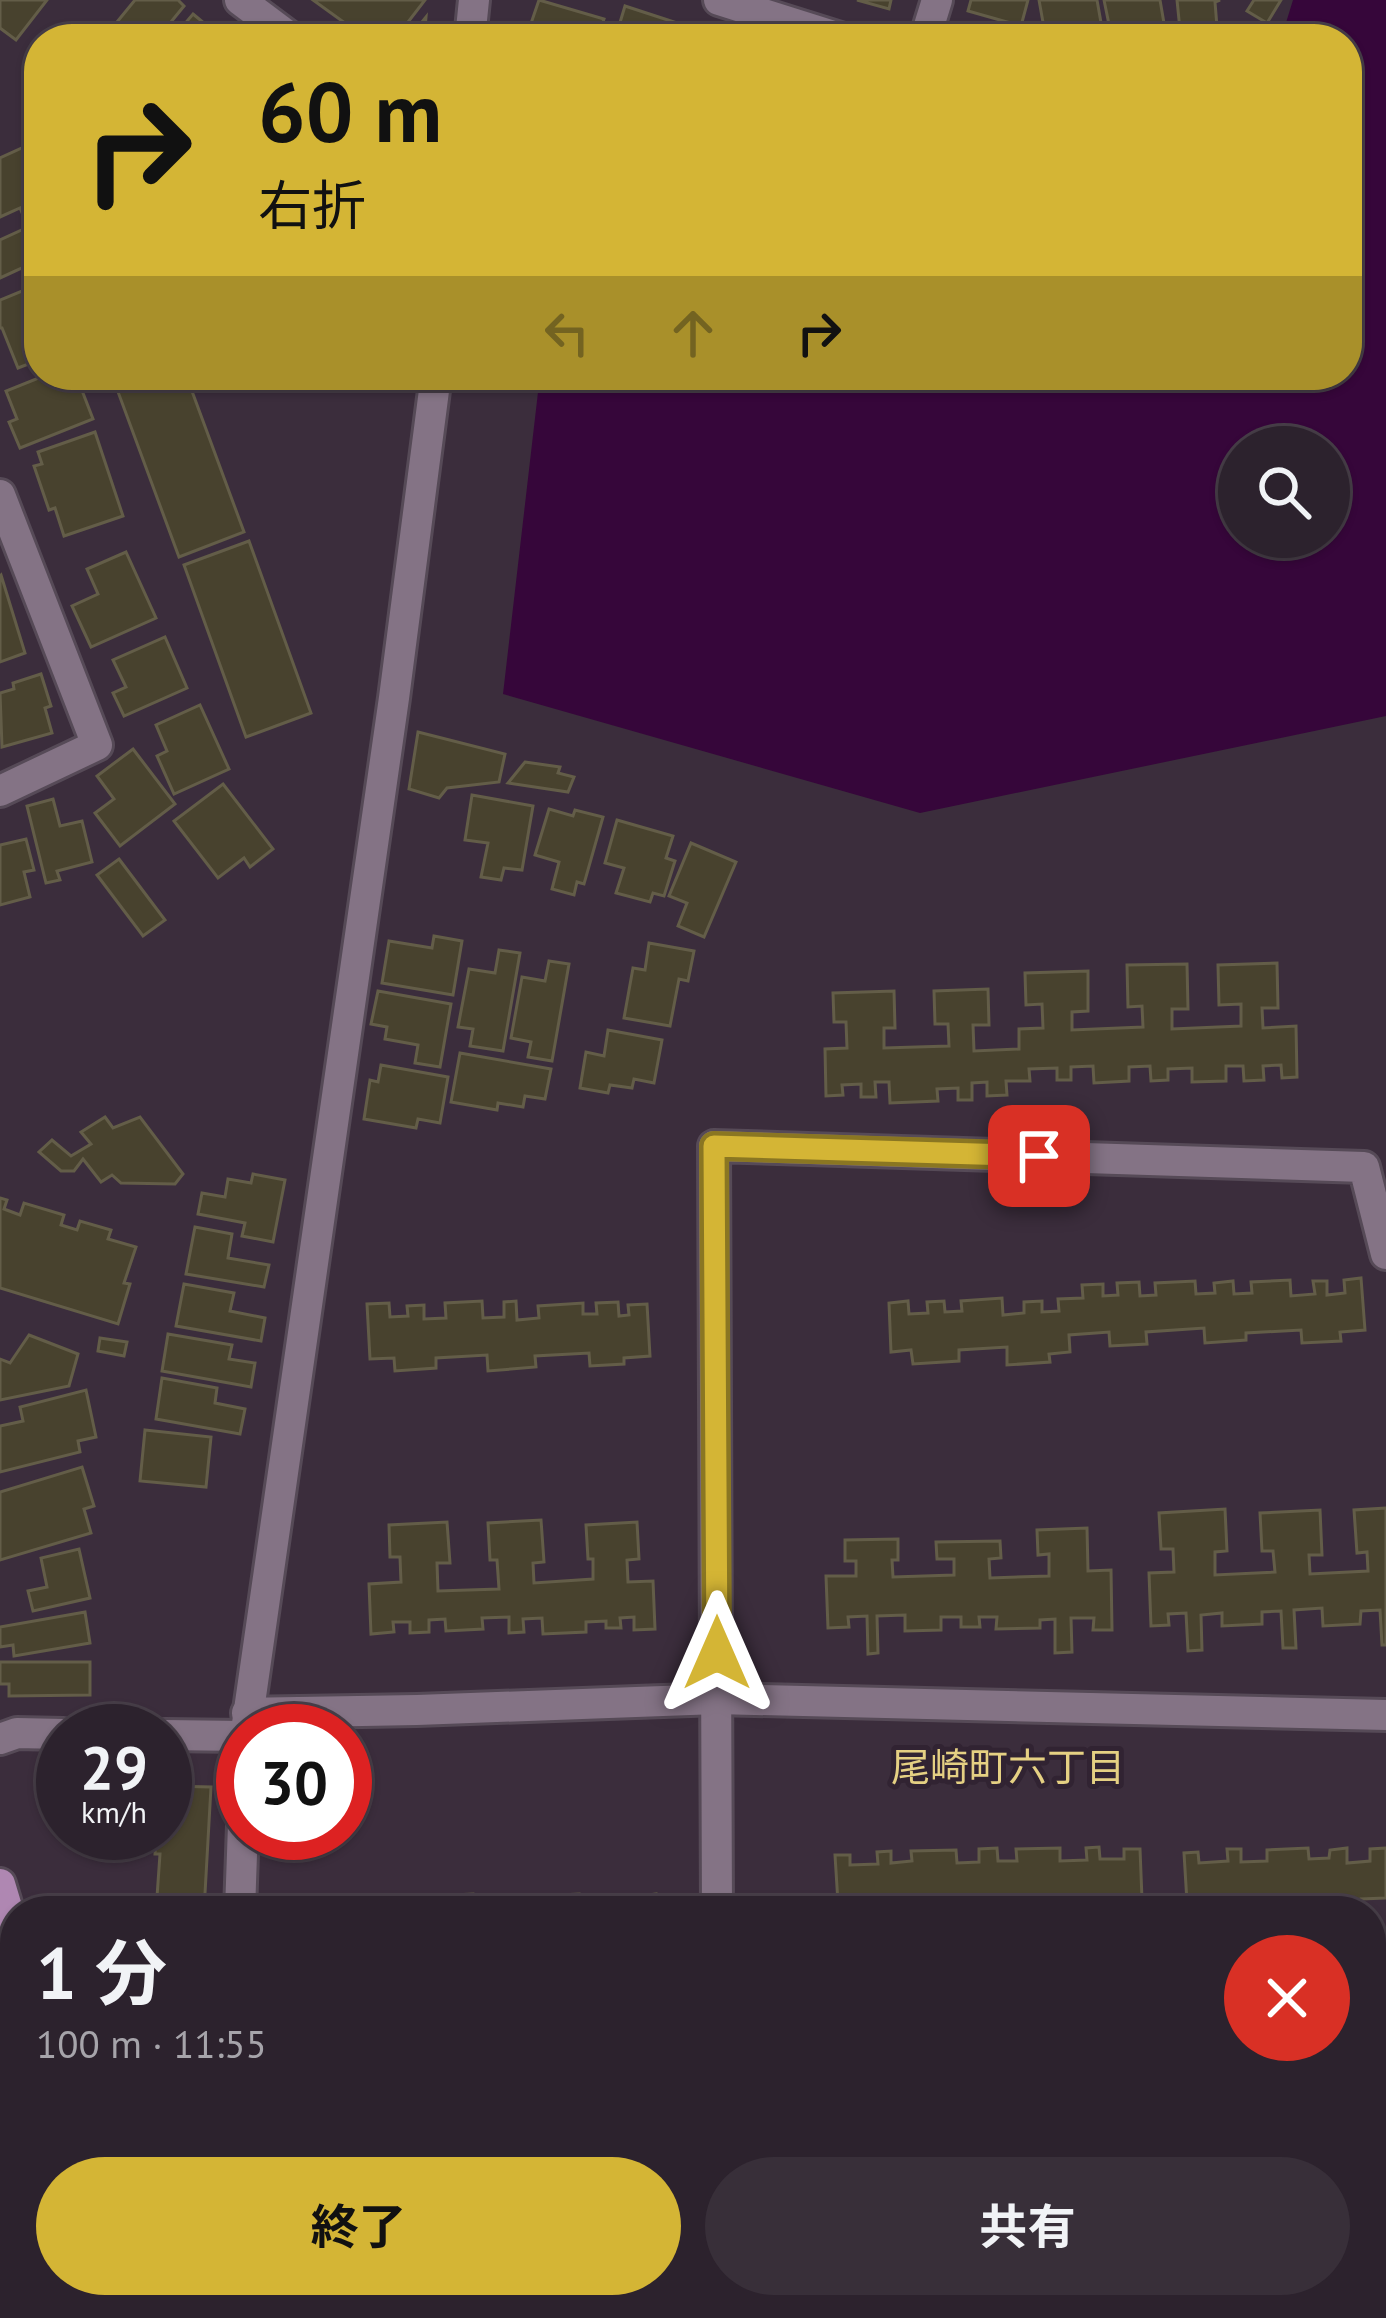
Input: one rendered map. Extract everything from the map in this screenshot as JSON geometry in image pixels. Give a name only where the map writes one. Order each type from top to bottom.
[{"type":"street","points":[[240,0],[272,24]]},
{"type":"street","points":[[719,0],[795,24]]},
{"type":"street","points":[[248,1704],[434,390]]},
{"type":"street","points":[[0,495],[7,530],[97,745],[0,791]]},
{"type":"street","points":[[716,1896],[714,1146],[1364,1167],[1386,1254]]},
{"type":"street","points":[[372,1714],[717,1699],[1386,1715]]},
{"type":"street","points":[[0,1739],[36,1733]]},
{"type":"street","points":[[241,1896],[242,1860]]},
{"type":"shaded area","points":[[1293,0],[1386,0],[1386,716],[920,813],[503,694],[538,390],[1362,390],[1362,24],[1286,24]]},
{"type":"building","points":[[0,0],[47,0],[16,40],[0,28]]},
{"type":"building","points":[[135,0],[178,0],[184,6],[169,24],[115,24]]},
{"type":"building","points":[[313,0],[425,0],[407,24],[346,24]]},
{"type":"building","points":[[539,0],[604,19],[602,24],[531,24]]},
{"type":"building","points":[[857,0],[891,0],[889,9]]},
{"type":"building","points":[[971,0],[1028,0],[1022,24],[968,11]]},
{"type":"building","points":[[1039,0],[1097,0],[1101,24],[1043,24]]},
{"type":"building","points":[[1104,0],[1160,0],[1164,24],[1109,24]]},
{"type":"building","points":[[1177,0],[1220,0],[1215,2],[1217,24],[1179,24]]},
{"type":"building","points":[[1254,0],[1281,0],[1267,23],[1247,11]]},
{"type":"building","points":[[625,6],[680,24],[620,24]]},
{"type":"building","points":[[193,14],[205,24],[185,24]]},
{"type":"building","points":[[24,147],[24,218],[20,208],[0,217],[0,158]]},
{"type":"building","points":[[24,229],[24,267],[0,278],[0,240]]},
{"type":"building","points":[[24,290],[24,366],[18,368],[0,328],[0,300]]},
{"type":"building","points":[[24,384],[24,390],[82,390],[93,419],[20,448],[9,422],[17,419],[6,391]]},
{"type":"building","points":[[117,390],[192,390],[244,532],[179,557]]},
{"type":"building","points":[[95,432],[123,516],[64,536],[34,466],[42,464],[38,452]]},
{"type":"building","points":[[249,541],[311,713],[246,737],[184,565]]},
{"type":"building","points":[[126,552],[156,618],[91,647],[72,606],[98,594],[87,569]]},
{"type":"building","points":[[0,576],[25,653],[0,662]]},
{"type":"building","points":[[165,637],[187,688],[124,716],[113,693],[126,687],[113,660]]},
{"type":"building","points":[[41,674],[51,706],[45,708],[52,733],[2,747],[0,693],[14,689],[13,683]]},
{"type":"building","points":[[200,705],[229,769],[174,794],[157,756],[167,751],[156,725]]},
{"type":"building","points":[[418,732],[505,754],[499,782],[447,788],[439,798],[409,789]]},
{"type":"building","points":[[133,749],[175,804],[120,846],[95,813],[114,799],[97,776]]},
{"type":"building","points":[[525,762],[560,767],[558,773],[574,777],[568,792],[508,783]]},
{"type":"building","points":[[223,784],[273,849],[250,867],[244,858],[218,878],[174,821]]},
{"type":"building","points":[[472,795],[533,806],[522,870],[504,868],[501,880],[481,877],[488,843],[465,840]]},
{"type":"building","points":[[53,799],[60,826],[82,821],[92,862],[57,871],[60,880],[46,883],[27,806]]},
{"type":"building","points":[[549,809],[603,817],[584,884],[577,882],[574,895],[552,889],[559,862],[535,855]]},
{"type":"building","points":[[617,820],[673,836],[666,858],[675,861],[664,896],[653,893],[650,902],[616,893],[624,868],[605,863]]},
{"type":"building","points":[[26,839],[34,870],[24,872],[30,897],[0,905],[0,845]]},
{"type":"building","points":[[691,843],[736,862],[704,937],[678,926],[687,903],[669,896]]},
{"type":"building","points":[[119,859],[165,920],[143,936],[97,875]]},
{"type":"building","points":[[434,936],[462,941],[453,995],[382,983],[389,941],[432,948]]},
{"type":"building","points":[[649,943],[694,951],[688,981],[679,979],[670,1026],[624,1018],[633,968],[645,970]]},
{"type":"building","points":[[499,950],[520,953],[503,1051],[470,1046],[473,1029],[458,1027],[469,969],[495,973]]},
{"type":"building","points":[[549,961],[569,964],[552,1061],[528,1057],[531,1042],[511,1038],[522,977],[545,981]]},
{"type":"building","points":[[1277,963],[1278,1008],[1262,1008],[1263,1028],[1296,1026],[1297,1077],[1282,1078],[1281,1065],[1263,1066],[1264,1080],[1244,1081],[1243,1066],[1226,1066],[1226,1081],[1192,1082],[1192,1068],[1168,1069],[1168,1080],[1151,1081],[1150,1066],[1129,1067],[1129,1081],[1094,1083],[1093,1066],[1071,1067],[1071,1080],[1057,1080],[1057,1068],[1029,1069],[1030,1081],[1006,1081],[1007,1095],[987,1096],[987,1082],[972,1083],[972,1100],[958,1100],[958,1088],[937,1089],[938,1101],[890,1103],[889,1082],[875,1082],[876,1097],[861,1097],[861,1084],[842,1085],[843,1095],[826,1096],[825,1049],[847,1048],[846,1022],[834,1022],[833,993],[894,991],[895,1028],[884,1028],[884,1048],[949,1046],[948,1024],[935,1024],[934,991],[988,989],[989,1025],[973,1025],[974,1051],[1019,1049],[1019,1029],[1043,1028],[1042,1004],[1026,1005],[1025,973],[1088,971],[1088,1011],[1072,1012],[1072,1030],[1143,1027],[1142,1006],[1128,1007],[1127,965],[1187,964],[1188,1009],[1172,1009],[1172,1029],[1241,1026],[1241,1004],[1219,1005],[1218,965]]},
{"type":"building","points":[[378,991],[451,1004],[440,1067],[415,1063],[418,1045],[385,1039],[387,1027],[371,1024]]},
{"type":"building","points":[[608,1030],[662,1040],[654,1083],[634,1079],[632,1088],[610,1085],[608,1093],[580,1088],[586,1052],[604,1056]]},
{"type":"building","points":[[460,1053],[551,1069],[545,1099],[525,1096],[523,1107],[498,1103],[497,1110],[451,1102]]},
{"type":"building","points":[[381,1065],[448,1077],[440,1123],[418,1119],[416,1128],[364,1119],[370,1080],[378,1082]]},
{"type":"building","points":[[105,1117],[113,1128],[140,1117],[183,1174],[175,1184],[121,1183],[112,1175],[101,1182],[83,1159],[74,1171],[61,1171],[39,1152],[52,1140],[71,1156],[91,1144],[81,1132]]},
{"type":"building","points":[[253,1174],[285,1180],[273,1242],[242,1236],[245,1223],[198,1214],[202,1193],[225,1197],[228,1179],[251,1183]]},
{"type":"building","points":[[0,1198],[7,1200],[4,1209],[20,1215],[24,1203],[64,1215],[61,1225],[77,1230],[80,1221],[111,1230],[108,1239],[136,1247],[118,1324],[0,1288]]},
{"type":"building","points":[[195,1227],[232,1234],[228,1258],[269,1265],[264,1287],[186,1274]]},
{"type":"building","points":[[1361,1278],[1365,1330],[1340,1332],[1341,1341],[1302,1343],[1301,1330],[1246,1333],[1246,1340],[1205,1343],[1204,1328],[1146,1332],[1147,1344],[1110,1346],[1109,1332],[1069,1335],[1070,1352],[1049,1354],[1050,1362],[1007,1365],[1007,1347],[959,1350],[959,1361],[913,1364],[911,1350],[891,1352],[889,1303],[908,1301],[909,1314],[928,1313],[927,1302],[944,1301],[945,1312],[962,1311],[961,1301],[1002,1298],[1003,1315],[1024,1313],[1024,1302],[1042,1301],[1042,1312],[1059,1311],[1058,1299],[1083,1298],[1082,1285],[1103,1284],[1103,1296],[1118,1295],[1117,1283],[1139,1282],[1140,1296],[1156,1295],[1155,1283],[1195,1281],[1196,1294],[1215,1293],[1214,1283],[1233,1281],[1234,1294],[1252,1293],[1251,1282],[1290,1280],[1291,1296],[1315,1294],[1313,1281],[1327,1281],[1327,1295],[1345,1293],[1344,1280]]},
{"type":"building","points":[[184,1284],[234,1293],[230,1311],[265,1318],[261,1341],[176,1326]]},
{"type":"building","points":[[482,1301],[483,1318],[504,1317],[504,1302],[516,1301],[517,1320],[539,1318],[538,1306],[583,1303],[583,1314],[597,1314],[596,1303],[618,1302],[619,1316],[629,1315],[628,1305],[647,1304],[650,1356],[624,1358],[624,1364],[590,1366],[589,1353],[535,1356],[536,1367],[488,1371],[487,1355],[436,1358],[436,1368],[395,1371],[394,1358],[370,1359],[367,1304],[389,1303],[390,1317],[408,1316],[407,1306],[424,1305],[424,1319],[446,1318],[445,1303]]},
{"type":"building","points":[[168,1334],[232,1345],[229,1359],[255,1363],[251,1387],[162,1371]]},
{"type":"building","points":[[29,1335],[78,1354],[69,1386],[0,1400],[0,1359],[10,1363]]},
{"type":"building","points":[[100,1338],[127,1342],[124,1356],[98,1351]]},
{"type":"building","points":[[162,1378],[217,1388],[215,1403],[245,1409],[240,1434],[156,1419]]},
{"type":"building","points":[[86,1390],[96,1437],[78,1441],[80,1452],[0,1472],[0,1426],[23,1421],[20,1407]]},
{"type":"building","points":[[145,1430],[211,1437],[206,1487],[140,1481]]},
{"type":"building","points":[[82,1467],[94,1506],[84,1509],[91,1533],[0,1560],[0,1492]]},
{"type":"building","points":[[1386,1508],[1386,1645],[1382,1645],[1380,1610],[1361,1611],[1360,1624],[1323,1626],[1322,1608],[1294,1610],[1296,1648],[1283,1648],[1281,1611],[1262,1612],[1262,1624],[1222,1626],[1222,1613],[1201,1615],[1202,1650],[1188,1651],[1186,1613],[1168,1614],[1169,1625],[1151,1626],[1149,1573],[1174,1572],[1173,1549],[1161,1549],[1159,1513],[1225,1509],[1227,1551],[1215,1552],[1215,1575],[1275,1572],[1273,1551],[1262,1551],[1260,1513],[1320,1510],[1322,1555],[1309,1555],[1310,1574],[1368,1571],[1367,1552],[1357,1553],[1354,1510]]},
{"type":"building","points":[[541,1520],[544,1562],[533,1563],[534,1583],[593,1579],[586,1525],[637,1522],[639,1559],[627,1560],[628,1582],[653,1581],[655,1629],[634,1630],[634,1617],[620,1618],[621,1628],[606,1628],[606,1621],[586,1622],[586,1632],[543,1634],[542,1618],[523,1619],[524,1632],[509,1633],[509,1617],[482,1618],[483,1629],[446,1631],[445,1619],[429,1620],[429,1632],[410,1633],[410,1622],[393,1622],[394,1632],[371,1634],[369,1584],[401,1582],[400,1557],[390,1557],[389,1525],[447,1522],[450,1563],[437,1563],[438,1591],[499,1589],[497,1560],[490,1560],[488,1523]]},
{"type":"building","points":[[1087,1528],[1088,1571],[1111,1570],[1112,1630],[1093,1630],[1094,1618],[1071,1618],[1072,1652],[1055,1653],[1055,1619],[1040,1620],[1040,1628],[996,1629],[997,1617],[979,1617],[980,1627],[961,1627],[961,1617],[941,1617],[941,1630],[905,1631],[905,1615],[877,1616],[878,1653],[868,1654],[867,1616],[848,1617],[849,1627],[828,1628],[826,1576],[856,1576],[856,1561],[845,1561],[845,1540],[898,1539],[893,1577],[954,1575],[954,1559],[937,1559],[936,1542],[1000,1541],[1001,1558],[989,1559],[990,1578],[1049,1576],[1049,1554],[1038,1555],[1037,1530]]},
{"type":"building","points":[[79,1549],[90,1598],[33,1611],[28,1591],[47,1587],[41,1558]]},
{"type":"building","points":[[85,1612],[90,1643],[14,1656],[13,1645],[0,1647],[0,1627]]},
{"type":"building","points":[[0,1662],[90,1662],[90,1695],[9,1696],[9,1684],[0,1684]]},
{"type":"building","points":[[192,1787],[211,1787],[205,1896],[157,1896],[160,1860],[192,1860]]},
{"type":"building","points":[[1099,1847],[1100,1859],[1124,1859],[1124,1849],[1140,1849],[1142,1896],[838,1896],[835,1855],[850,1855],[850,1865],[878,1864],[877,1852],[891,1851],[891,1863],[912,1861],[911,1851],[956,1850],[957,1863],[979,1862],[979,1849],[997,1848],[998,1861],[1017,1861],[1016,1849],[1060,1848],[1060,1861],[1087,1860],[1086,1848]]},
{"type":"building","points":[[1308,1848],[1309,1859],[1329,1858],[1330,1850],[1347,1848],[1347,1863],[1370,1861],[1370,1849],[1386,1848],[1386,1896],[1187,1896],[1184,1853],[1198,1852],[1199,1863],[1228,1861],[1227,1849],[1241,1849],[1241,1862],[1267,1861],[1267,1850]]},
{"type":"district","name":"尾崎町六丁目","points":[[1008,1766]]},
{"type":"route","points":[[717,1653],[714,1146],[1039,1156]]}]
